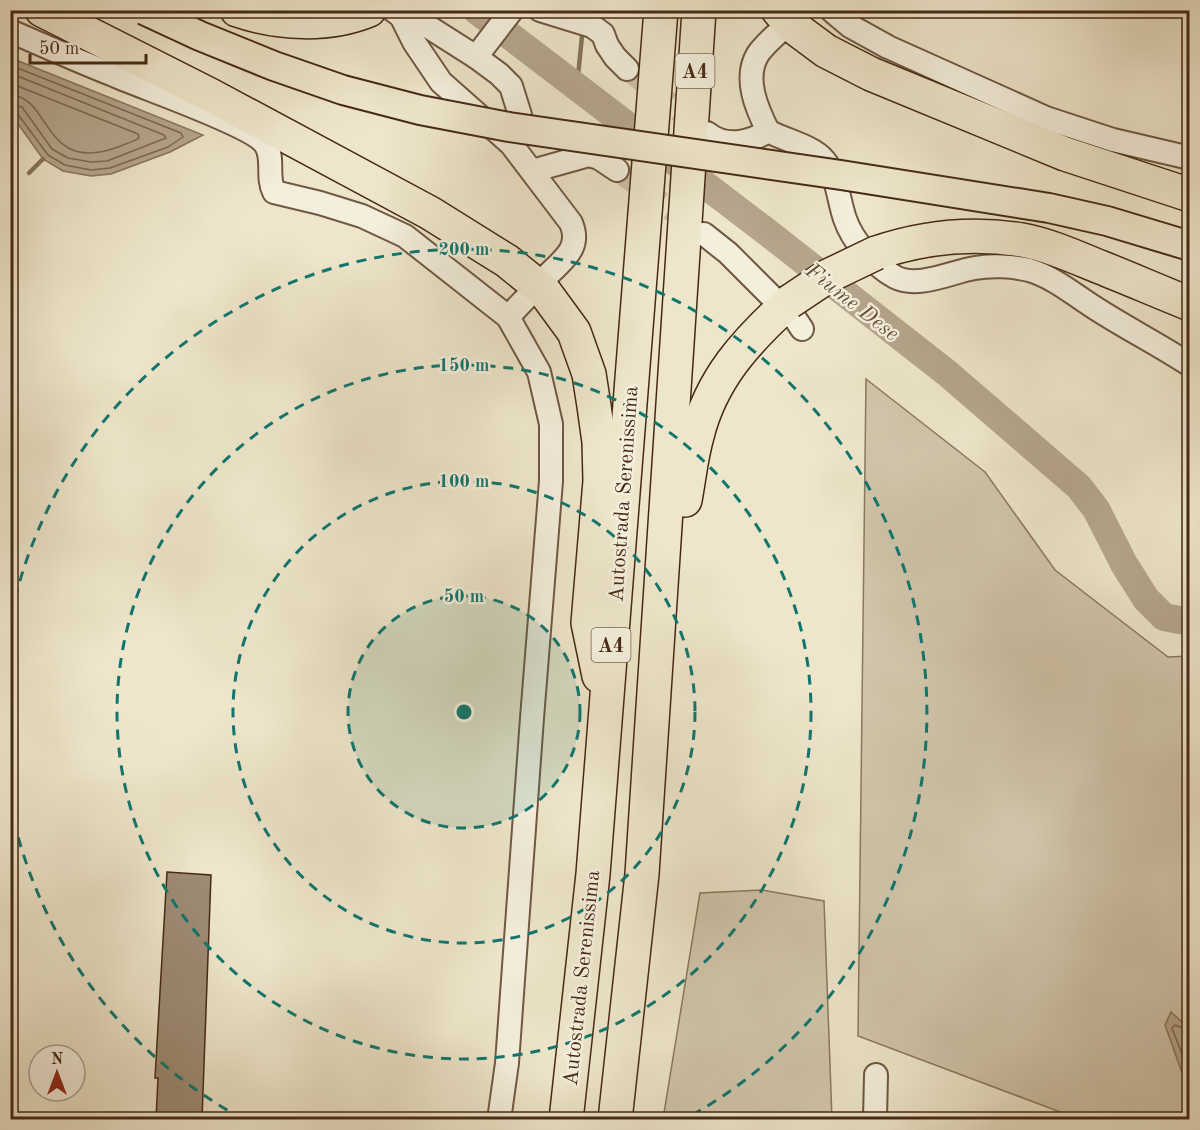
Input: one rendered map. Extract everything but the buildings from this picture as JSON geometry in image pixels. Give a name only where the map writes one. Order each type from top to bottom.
[{"type":"highway","points":[[42,10],[212,96],[429,213],[507,261],[544,291],[574,332],[589,374],[594,406],[599,442],[600,481],[588,623],[606,710]]},
{"type":"highway","points":[[237,10],[262,18],[326,21],[358,15],[369,10]]},
{"type":"highway","name":"Autostrada Serenissima","points":[[566,1119],[593,874],[606,710],[633,170],[653,108],[661,10]]},
{"type":"highway","name":"Autostrada Serenissima","points":[[615,1119],[642,874],[687,188],[699,133],[699,10]]},
{"type":"highway","points":[[779,20],[791,24],[846,63],[871,74],[1065,154],[1190,195]]},
{"type":"highway","points":[[654,715],[669,647],[679,531],[697,435],[711,396],[736,356],[756,331],[790,312],[828,276],[876,253],[896,246],[954,237],[976,236],[1024,241],[1071,255],[1190,304]]},
{"type":"main road","points":[[144,10],[274,66],[343,90],[420,110],[509,127],[1049,208],[1107,221],[1190,246]]},
{"type":"lane","points":[[480,51],[512,10]]},
{"type":"lane","points":[[540,10],[592,26],[603,34],[611,51],[627,69]]},
{"type":"lane","points":[[831,10],[850,26],[888,47],[1046,118],[1113,140],[1190,158]]},
{"type":"lane","points":[[397,13],[480,51],[511,86],[520,115],[511,144]]},
{"type":"lane","points":[[397,13],[441,82],[511,144],[571,223],[576,234],[575,244],[568,254],[508,317]]},
{"type":"lane","points":[[779,20],[758,54],[753,67],[751,82],[757,109],[768,131],[786,141],[807,146],[823,159],[837,184],[845,220],[859,245],[880,267],[897,278],[915,281],[977,268],[1002,267],[1029,270],[1062,284],[1190,365]]},
{"type":"lane","points":[[10,31],[217,117],[256,136],[265,144],[270,158],[269,182],[274,192],[362,216],[405,236],[508,317],[539,372],[551,424],[551,481],[507,1063],[499,1119]]},
{"type":"lane","points":[[699,133],[716,140],[735,142],[754,140],[768,131]]},
{"type":"lane","points":[[532,171],[588,155],[633,170]]},
{"type":"lane","points":[[704,234],[728,253],[790,312]]},
{"type":"lane","points":[[875,1119],[876,1075]]},
{"type":"shaded area","points":[[866,379],[985,472],[1055,570],[1168,657],[1189,656],[1189,1119],[1079,1119],[858,1036]]},
{"type":"shaded area","points":[[762,890],[824,901],[832,1119],[663,1119],[700,893]]},
{"type":"water","points":[[11,58],[203,135],[170,152],[111,174],[91,176],[63,171],[43,159],[11,114]]},
{"type":"water","points":[[1171,1012],[1183,1023],[1189,1019],[1189,1119],[1184,1119],[1188,1114],[1185,1081],[1165,1025]]},
{"type":"waterway","name":"Fiume Dese","points":[[476,10],[947,373],[1079,487],[1096,509],[1124,564],[1146,599],[1164,617],[1190,622]]},
{"type":"waterway","points":[[577,86],[582,36]]},
{"type":"waterway","points":[[29,173],[43,159]]},
{"type":"waterway","points":[[10,187],[14,186]]},
{"type":"tunnel","points":[[627,69],[699,127]]},
{"type":"tunnel","points":[[617,170],[693,226]]}]
